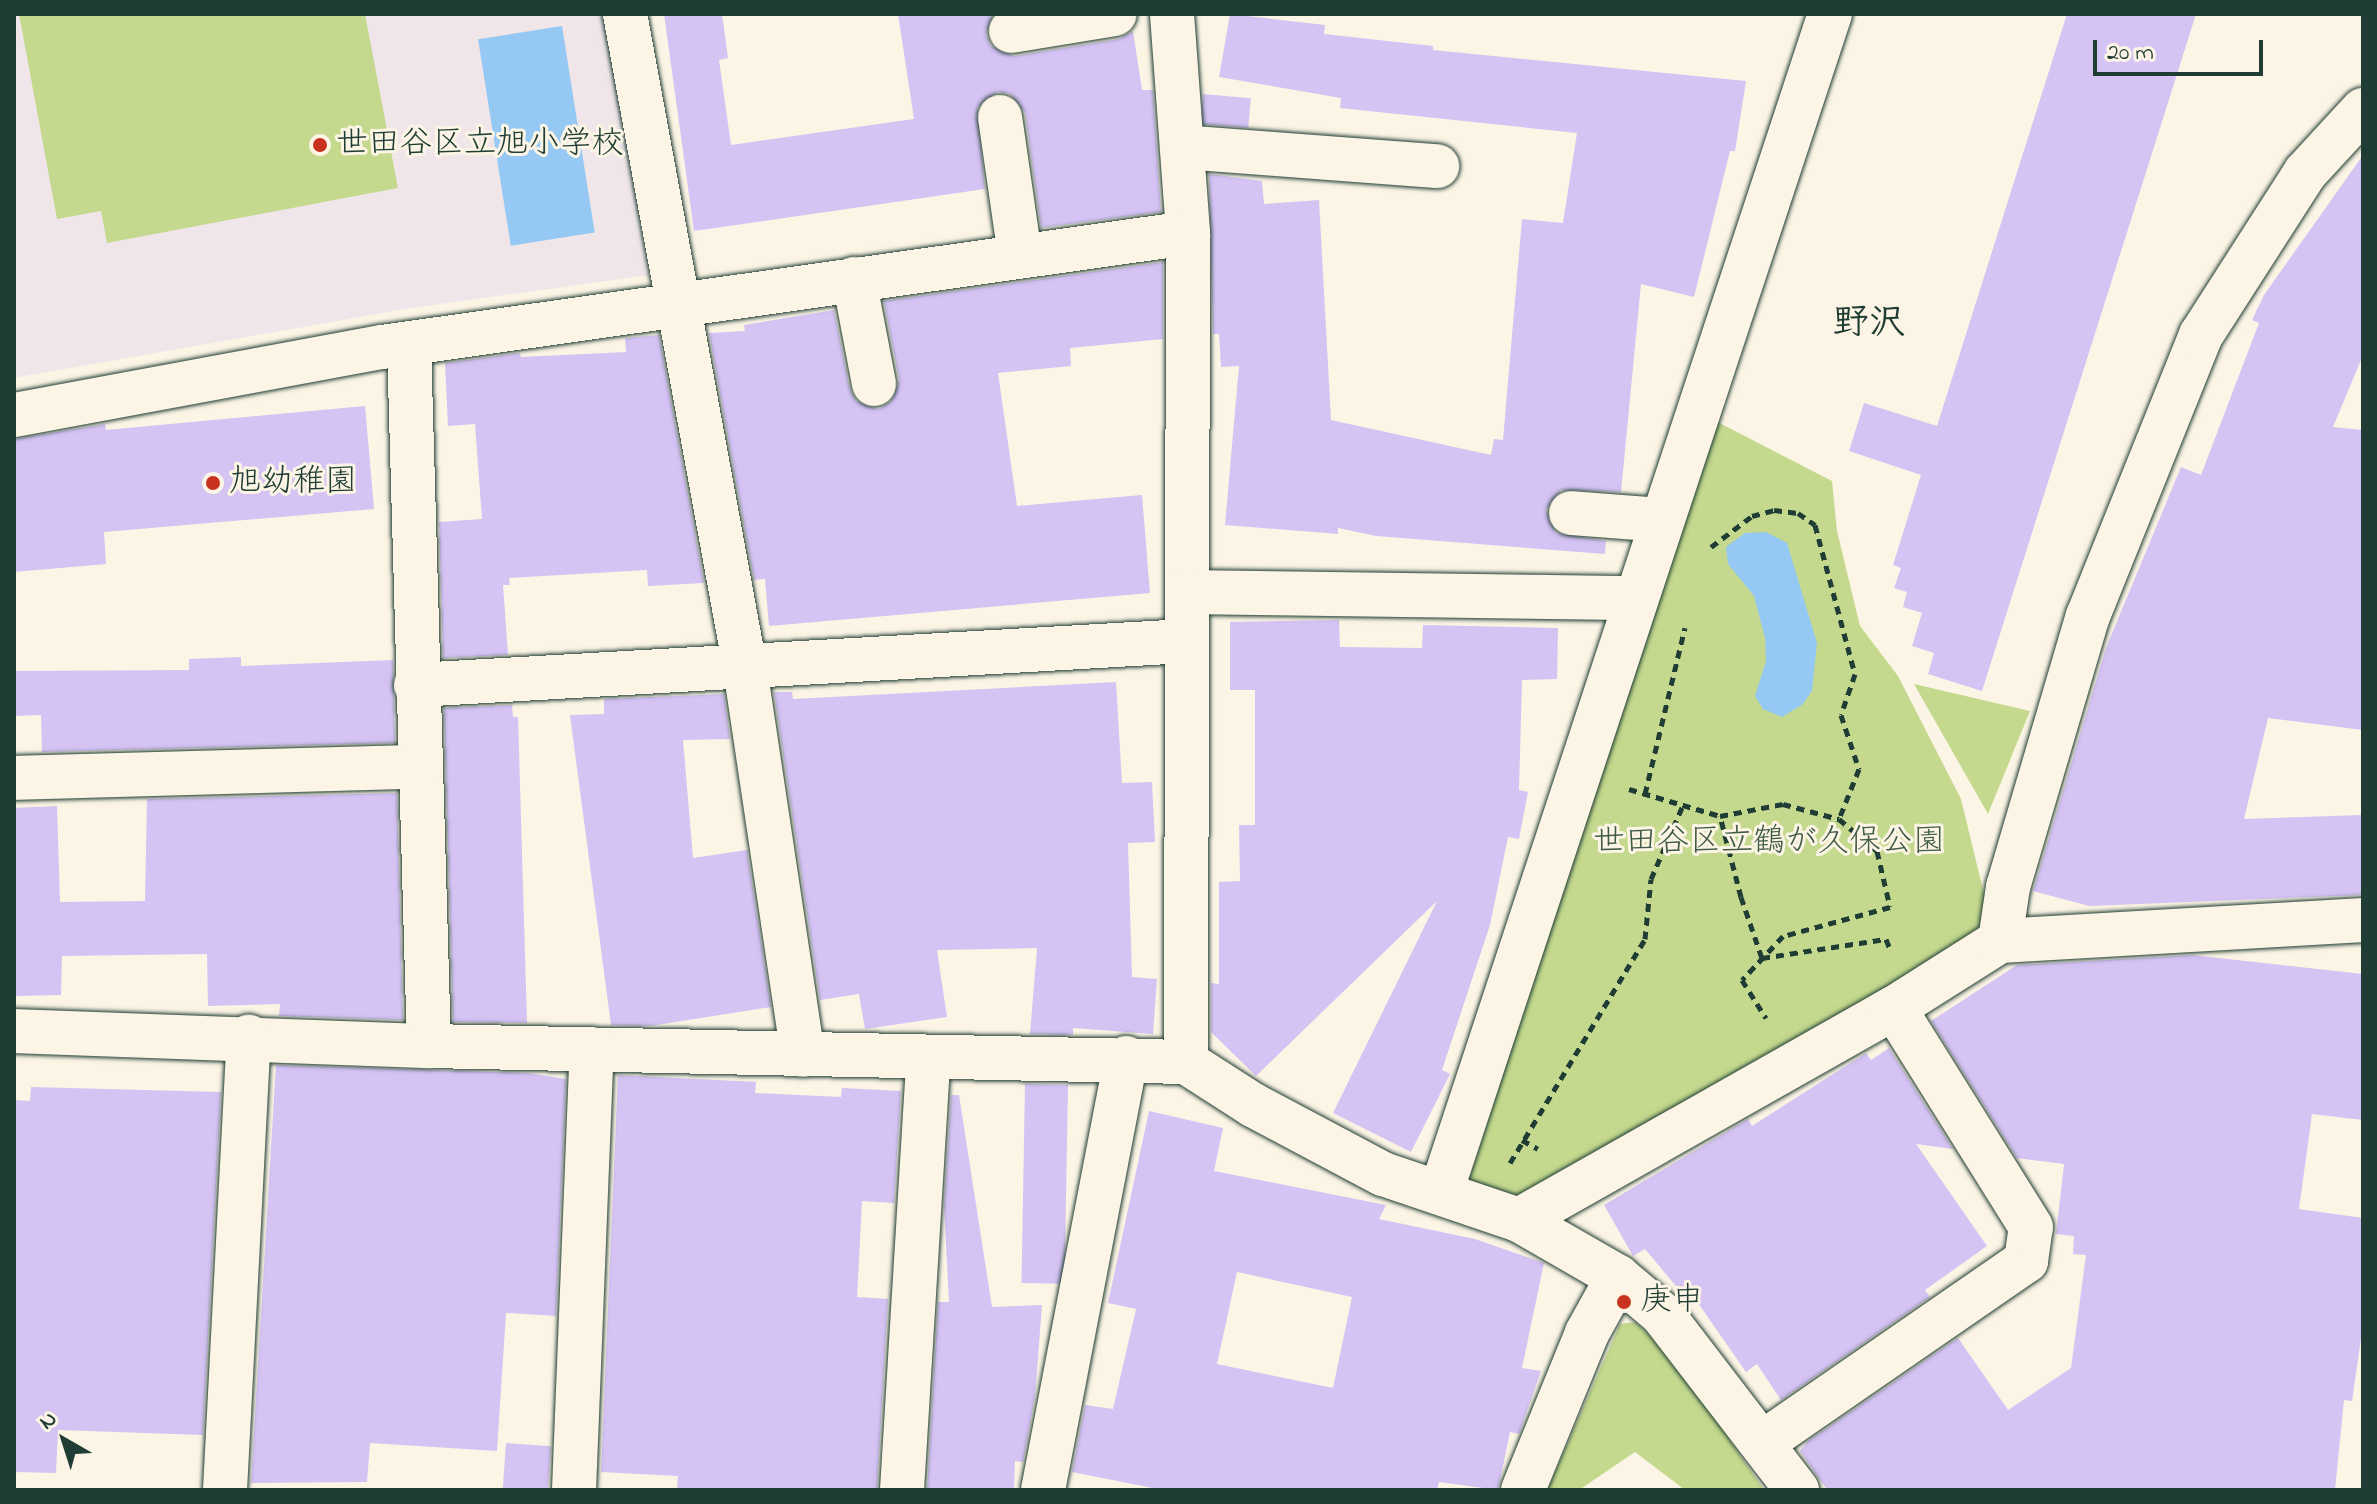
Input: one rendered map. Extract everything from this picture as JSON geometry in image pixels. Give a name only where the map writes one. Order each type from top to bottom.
[{"type":"street","points":[[625,14],[676,306],[745,668],[803,1055]]},
{"type":"street","points":[[1011,31],[1115,14]]},
{"type":"street","points":[[1172,14],[1188,233],[1186,1062]]},
{"type":"street","points":[[1441,1192],[1830,14]]},
{"type":"street","points":[[2000,941],[2008,887],[2088,616],[2201,335],[2305,173],[2363,110]]},
{"type":"street","points":[[1000,117],[1020,256]]},
{"type":"street","points":[[1182,147],[1437,166]]},
{"type":"street","points":[[14,415],[409,344],[1188,233]]},
{"type":"street","points":[[854,279],[874,384]]},
{"type":"street","points":[[409,344],[417,767],[429,1046]]},
{"type":"street","points":[[1571,513],[1662,520]]},
{"type":"street","points":[[1188,592],[1636,598]]},
{"type":"street","points":[[416,685],[1187,641]]},
{"type":"street","points":[[14,778],[417,767]]},
{"type":"street","points":[[1519,1220],[1894,1008],[2000,941],[2363,920]]},
{"type":"street","points":[[1762,1443],[2026,1261],[2031,1227],[1894,1008]]},
{"type":"street","points":[[14,1031],[249,1037],[429,1046],[928,1059],[1126,1058],[1186,1062],[1253,1105],[1383,1174],[1519,1220],[1618,1277],[1662,1314],[1797,1490]]},
{"type":"street","points":[[225,1490],[249,1037]]},
{"type":"street","points":[[574,1490],[592,1049]]},
{"type":"street","points":[[1048,1489],[1126,1058]]},
{"type":"street","points":[[902,1490],[928,1059]]},
{"type":"street","points":[[1523,1490],[1587,1333],[1618,1277]]},
{"type":"path","points":[[1700,558],[1752,516],[1774,510],[1798,513],[1815,525],[1855,674],[1841,715],[1859,769],[1839,819]]},
{"type":"path","points":[[1645,794],[1685,619]]},
{"type":"path","points":[[1578,774],[1720,816],[1783,804],[1839,819],[1877,851],[1890,907],[1783,936],[1742,980],[1764,1019],[1778,1011]]},
{"type":"path","points":[[1507,1169],[1645,939],[1651,879],[1683,805]]},
{"type":"path","points":[[1720,816],[1762,958]]},
{"type":"path","points":[[1762,958],[1886,939],[1891,948],[1878,955]]},
{"type":"shaded area","name":"世田谷区立旭小学校","points":[[14,14],[604,14],[649,275],[405,309],[14,378]]},
{"type":"green space","points":[[19,14],[365,14],[398,188],[107,243],[101,211],[57,219]]},
{"type":"green space","name":"世田谷区立鶴が久保公園","points":[[1708,417],[1832,481],[1837,531],[1860,626],[1898,676],[1961,799],[1994,935],[1524,1200],[1456,1182]]},
{"type":"green space","points":[[1914,684],[2030,711],[1988,814]]},
{"type":"green space","points":[[1635,1322],[1674,1358],[1764,1490],[1685,1490],[1635,1452],[1579,1490],[1547,1490],[1620,1324]]},
{"type":"water","points":[[562,26],[595,232],[511,246],[478,39]]},
{"type":"water","points":[[1766,532],[1787,543],[1817,643],[1812,691],[1802,705],[1782,717],[1763,709],[1755,696],[1766,661],[1765,638],[1754,596],[1728,564],[1726,547],[1745,533]]},
{"type":"building","points":[[664,14],[722,14],[728,58],[719,60],[731,145],[914,119],[898,14],[993,14],[986,34],[991,46],[1014,56],[1119,39],[1133,31],[1142,90],[1153,90],[1161,212],[1041,228],[1025,113],[1010,94],[997,92],[977,108],[985,189],[694,231]]},
{"type":"building","points":[[1230,14],[1325,25],[1324,34],[1433,46],[1433,50],[1746,81],[1735,151],[1730,151],[1694,297],[1641,284],[1621,492],[1561,490],[1546,510],[1556,533],[1606,541],[1605,554],[1376,536],[1338,528],[1338,534],[1225,525],[1239,366],[1221,367],[1219,334],[1213,334],[1209,174],[1262,181],[1264,204],[1319,200],[1331,420],[1491,455],[1494,439],[1503,440],[1522,219],[1563,223],[1577,133],[1340,108],[1341,98],[1219,77]]},
{"type":"building","points":[[2067,14],[2196,14],[1982,691],[1928,674],[1934,653],[1912,646],[1922,613],[1903,607],[1907,592],[1894,588],[1901,568],[1893,565],[1921,475],[1849,451],[1864,403],[1937,426]]},
{"type":"building","points":[[1203,94],[1251,98],[1248,128],[1200,124]]},
{"type":"building","points":[[2363,155],[2363,355],[2333,427],[2363,430],[2363,730],[2268,718],[2244,819],[2363,815],[2363,895],[2089,906],[2033,891],[2106,648],[2181,467],[2201,475],[2259,323],[2252,320],[2264,295]]},
{"type":"building","points":[[1163,262],[1163,339],[1070,348],[1071,366],[998,373],[1017,506],[1142,495],[1150,593],[769,626],[765,579],[754,580],[709,333],[745,331],[744,325],[834,310],[850,389],[856,401],[878,409],[891,402],[899,380],[884,301]]},
{"type":"building","points":[[659,335],[704,583],[648,586],[647,570],[509,578],[510,585],[503,585],[508,655],[443,658],[439,522],[482,519],[475,424],[448,426],[445,363],[520,353],[521,357],[626,352],[625,338]]},
{"type":"building","points":[[365,406],[374,509],[104,532],[106,564],[14,572],[14,439],[105,424],[106,430]]},
{"type":"building","points":[[1339,620],[1340,647],[1422,648],[1423,625],[1558,628],[1557,679],[1522,680],[1519,790],[1528,792],[1519,839],[1508,837],[1490,925],[1442,1070],[1450,1074],[1411,1152],[1333,1113],[1437,901],[1256,1076],[1211,1032],[1211,983],[1219,984],[1219,882],[1240,881],[1239,825],[1255,825],[1255,690],[1230,690],[1230,622]]},
{"type":"building","points":[[241,657],[241,666],[393,660],[395,743],[42,752],[41,715],[14,716],[14,671],[189,670],[189,659]]},
{"type":"building","points":[[1116,682],[1122,783],[1152,782],[1155,842],[1128,843],[1132,977],[1157,979],[1153,1034],[1073,1028],[1073,1035],[1030,1034],[1037,948],[937,950],[947,1017],[865,1029],[859,994],[820,1000],[774,692],[792,692],[793,699]]},
{"type":"building","points":[[724,694],[730,739],[683,740],[693,858],[747,850],[771,1007],[650,1026],[611,1025],[570,715],[604,714],[604,699]]},
{"type":"building","points":[[512,705],[513,717],[518,717],[527,1023],[453,1022],[444,708]]},
{"type":"building","points":[[397,793],[403,1020],[279,1016],[280,1004],[208,1006],[207,954],[62,956],[61,995],[14,996],[14,808],[57,806],[60,902],[145,901],[147,799]]},
{"type":"building","points":[[2192,955],[2363,974],[2363,1120],[2312,1114],[2299,1209],[2363,1218],[2363,1325],[2352,1401],[2344,1400],[2335,1490],[1827,1490],[1800,1451],[1808,1441],[1958,1338],[2008,1410],[2071,1368],[2086,1255],[2073,1254],[2074,1236],[2056,1234],[2064,1164],[2017,1158],[1931,1021],[2017,965]]},
{"type":"building","points":[[1889,1048],[1953,1149],[1916,1144],[1987,1246],[1925,1290],[1930,1297],[1781,1400],[1757,1364],[1746,1372],[1691,1293],[1685,1297],[1645,1249],[1633,1256],[1604,1205],[1748,1119],[1752,1126],[1866,1053],[1871,1060]]},
{"type":"building","points":[[276,1065],[528,1073],[566,1079],[556,1316],[506,1313],[497,1451],[370,1443],[367,1482],[251,1483]]},
{"type":"building","points":[[618,1075],[756,1082],[755,1093],[841,1097],[842,1088],[901,1091],[894,1203],[862,1201],[857,1297],[888,1299],[877,1490],[677,1490],[678,1476],[601,1472]]},
{"type":"building","points":[[1025,1084],[1068,1085],[1065,1284],[1022,1283]]},
{"type":"building","points":[[31,1087],[221,1092],[203,1435],[58,1430],[56,1473],[14,1472],[14,1100],[30,1101]]},
{"type":"building","points":[[951,1095],[959,1095],[992,1307],[1042,1305],[1035,1397],[1023,1462],[1015,1461],[1014,1490],[927,1490],[938,1302],[949,1302],[944,1206]]},
{"type":"building","points":[[1149,1111],[1223,1128],[1214,1171],[1386,1205],[1379,1219],[1475,1239],[1544,1263],[1522,1368],[1541,1371],[1519,1434],[1510,1432],[1498,1490],[1439,1482],[1437,1490],[1163,1490],[1072,1472],[1085,1405],[1113,1409],[1136,1309],[1108,1303]],"holes":[[[1237,1272],[1352,1297],[1333,1388],[1217,1364]]]},
{"type":"building","points":[[506,1443],[551,1446],[548,1490],[503,1490]]},
{"type":"place","name":"世田谷区立旭小学校","points":[[320,145]]},
{"type":"place","name":"旭幼稚園","points":[[213,483]]},
{"type":"place","name":"庚申","points":[[1624,1302]]},
{"type":"district","name":"野沢","points":[[1869,325]]}]
